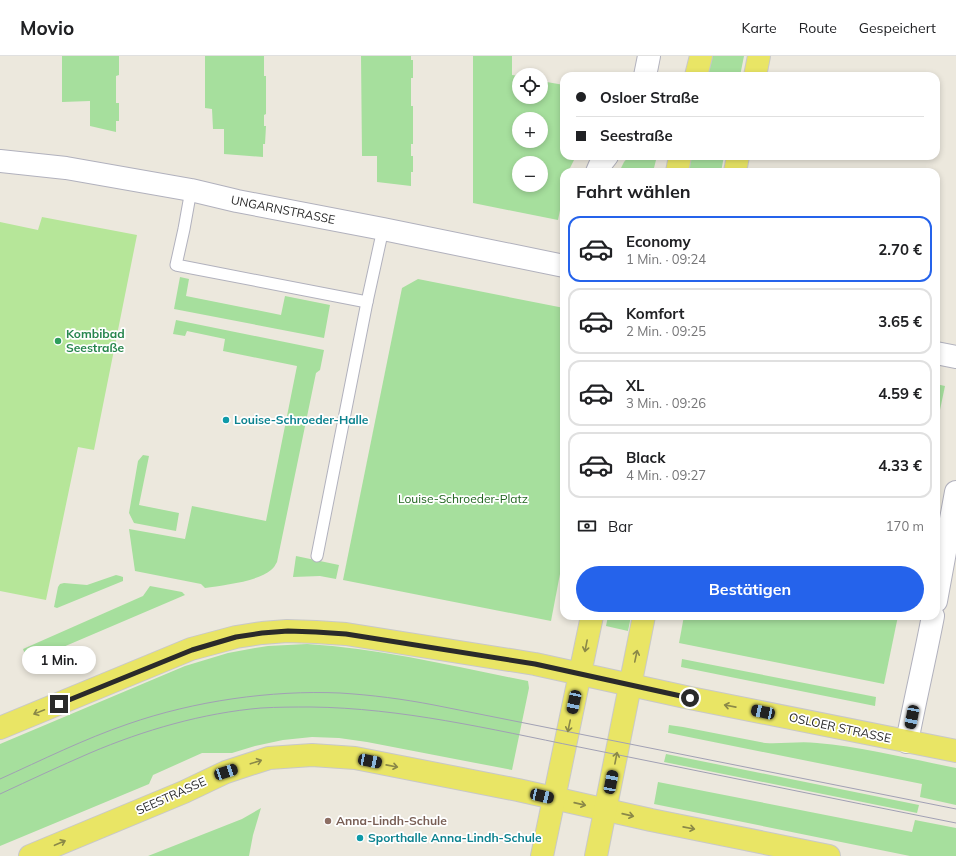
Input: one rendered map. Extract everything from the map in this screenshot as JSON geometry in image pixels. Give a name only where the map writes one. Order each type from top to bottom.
[{"type":"main road","points":[[697,72],[701,56]]},
{"type":"main road","points":[[756,72],[759,56]]},
{"type":"main road","points":[[542,856],[591,620]]},
{"type":"main road","points":[[596,856],[643,620]]},
{"type":"main road","points":[[0,728],[192,650],[236,637],[288,631],[346,634],[535,664],[630,685]]},
{"type":"main road","name":"OSLOER STRASSE","points":[[630,685],[956,751]]},
{"type":"main road","name":"SEESTRASSE","points":[[30,856],[184,792],[226,772],[269,758],[312,755],[355,758],[554,798]]},
{"type":"main road","points":[[554,798],[651,820],[829,856]]},
{"type":"street","points":[[646,72],[649,56]]},
{"type":"street","name":"UNGARNSTRASSE","points":[[0,160],[66,168],[191,190],[237,201],[560,265]]},
{"type":"street","points":[[940,354],[956,357]]},
{"type":"street","points":[[940,578],[956,492]]},
{"type":"street","points":[[907,742],[932,620]]},
{"type":"lane","points":[[191,190],[176,265],[367,302]]},
{"type":"lane","points":[[317,556],[367,302],[383,229]]},
{"type":"green space","points":[[62,56],[119,56],[119,75],[116,76],[116,103],[119,103],[119,121],[116,121],[116,132],[90,126],[90,101],[62,102]]},
{"type":"green space","points":[[205,56],[264,56],[264,76],[266,76],[266,114],[264,115],[264,126],[266,126],[265,144],[263,144],[263,157],[224,154],[224,129],[213,129],[212,109],[205,108]]},
{"type":"green space","points":[[361,56],[411,56],[411,60],[413,60],[413,78],[411,78],[411,106],[413,106],[413,144],[411,144],[411,156],[413,156],[413,172],[411,172],[411,186],[377,182],[377,156],[362,156]]},
{"type":"green space","points":[[473,56],[512,56],[512,104],[548,104],[548,82],[560,84],[560,160],[574,160],[570,168],[560,168],[560,210],[558,220],[473,203]]},
{"type":"green space","points":[[712,56],[744,56],[741,72],[709,72]]},
{"type":"green space","points":[[626,160],[656,160],[654,168],[621,168]]},
{"type":"green space","points":[[691,160],[723,160],[722,168],[689,168]]},
{"type":"green space","name":"Kombibad Seestraße","points":[[42,217],[137,235],[94,450],[78,447],[46,600],[0,591],[0,222],[38,230]]},
{"type":"green space","points":[[180,277],[189,279],[186,296],[281,315],[285,296],[330,305],[324,338],[174,309]]},
{"type":"green space","name":"Louise-Schroeder-Platz","points":[[418,279],[560,307],[560,574],[551,621],[343,580],[402,288]]},
{"type":"green space","points":[[176,320],[324,350],[320,370],[316,373],[277,562],[273,568],[265,574],[249,580],[205,588],[201,584],[135,571],[129,529],[185,539],[192,506],[266,521],[297,366],[223,351],[225,339],[187,331],[185,336],[173,334]]},
{"type":"green space","points":[[940,385],[945,386],[940,410]]},
{"type":"green space","points":[[143,455],[149,456],[139,505],[179,513],[176,531],[134,523],[129,513],[138,461]]},
{"type":"green space","points":[[296,556],[339,565],[336,579],[320,576],[293,577]]},
{"type":"green space","points":[[116,575],[123,577],[123,581],[57,608],[54,607],[60,584],[87,585]]},
{"type":"green space","points":[[150,586],[182,592],[185,595],[28,662],[23,649],[143,596]]},
{"type":"green space","points":[[607,620],[630,620],[628,631],[606,626]]},
{"type":"green space","points":[[683,620],[897,620],[884,684],[679,643]]},
{"type":"green space","points":[[307,644],[335,646],[390,654],[528,681],[529,688],[512,770],[339,738],[312,737],[283,740],[232,753],[202,753],[153,775],[149,784],[0,846],[0,744],[185,666],[228,653],[255,648]]},
{"type":"green space","points":[[682,659],[876,697],[875,706],[681,667]]},
{"type":"green space","points":[[669,725],[765,743],[811,742],[852,747],[956,768],[956,805],[920,797],[922,784],[668,733]]},
{"type":"green space","points":[[666,754],[919,805],[917,813],[664,762]]},
{"type":"green space","points":[[658,782],[912,832],[915,820],[956,828],[956,856],[910,856],[654,804]]},
{"type":"green space","points":[[261,808],[253,835],[249,856],[148,856],[242,819]]},
{"type":"tram line","points":[[0,779],[95,736],[128,724],[179,709],[206,703],[260,695],[287,693],[340,693],[434,705],[956,809]]},
{"type":"tram line","points":[[0,794],[110,745],[153,730],[196,718],[239,710],[267,708],[345,708],[412,715],[512,733],[956,823]]},
{"type":"place","name":"Kombibad Seestraße","points":[[58,341]]},
{"type":"place","name":"Louise-Schroeder-Halle","points":[[226,420]]},
{"type":"place","name":"Anna-Lindh-Schule","points":[[328,821]]},
{"type":"place","name":"Sporthalle Anna-Lindh-Schule","points":[[360,838]]},
{"type":"route","points":[[59,704],[192,650],[236,637],[288,631],[346,634],[535,664],[690,698]]}]
